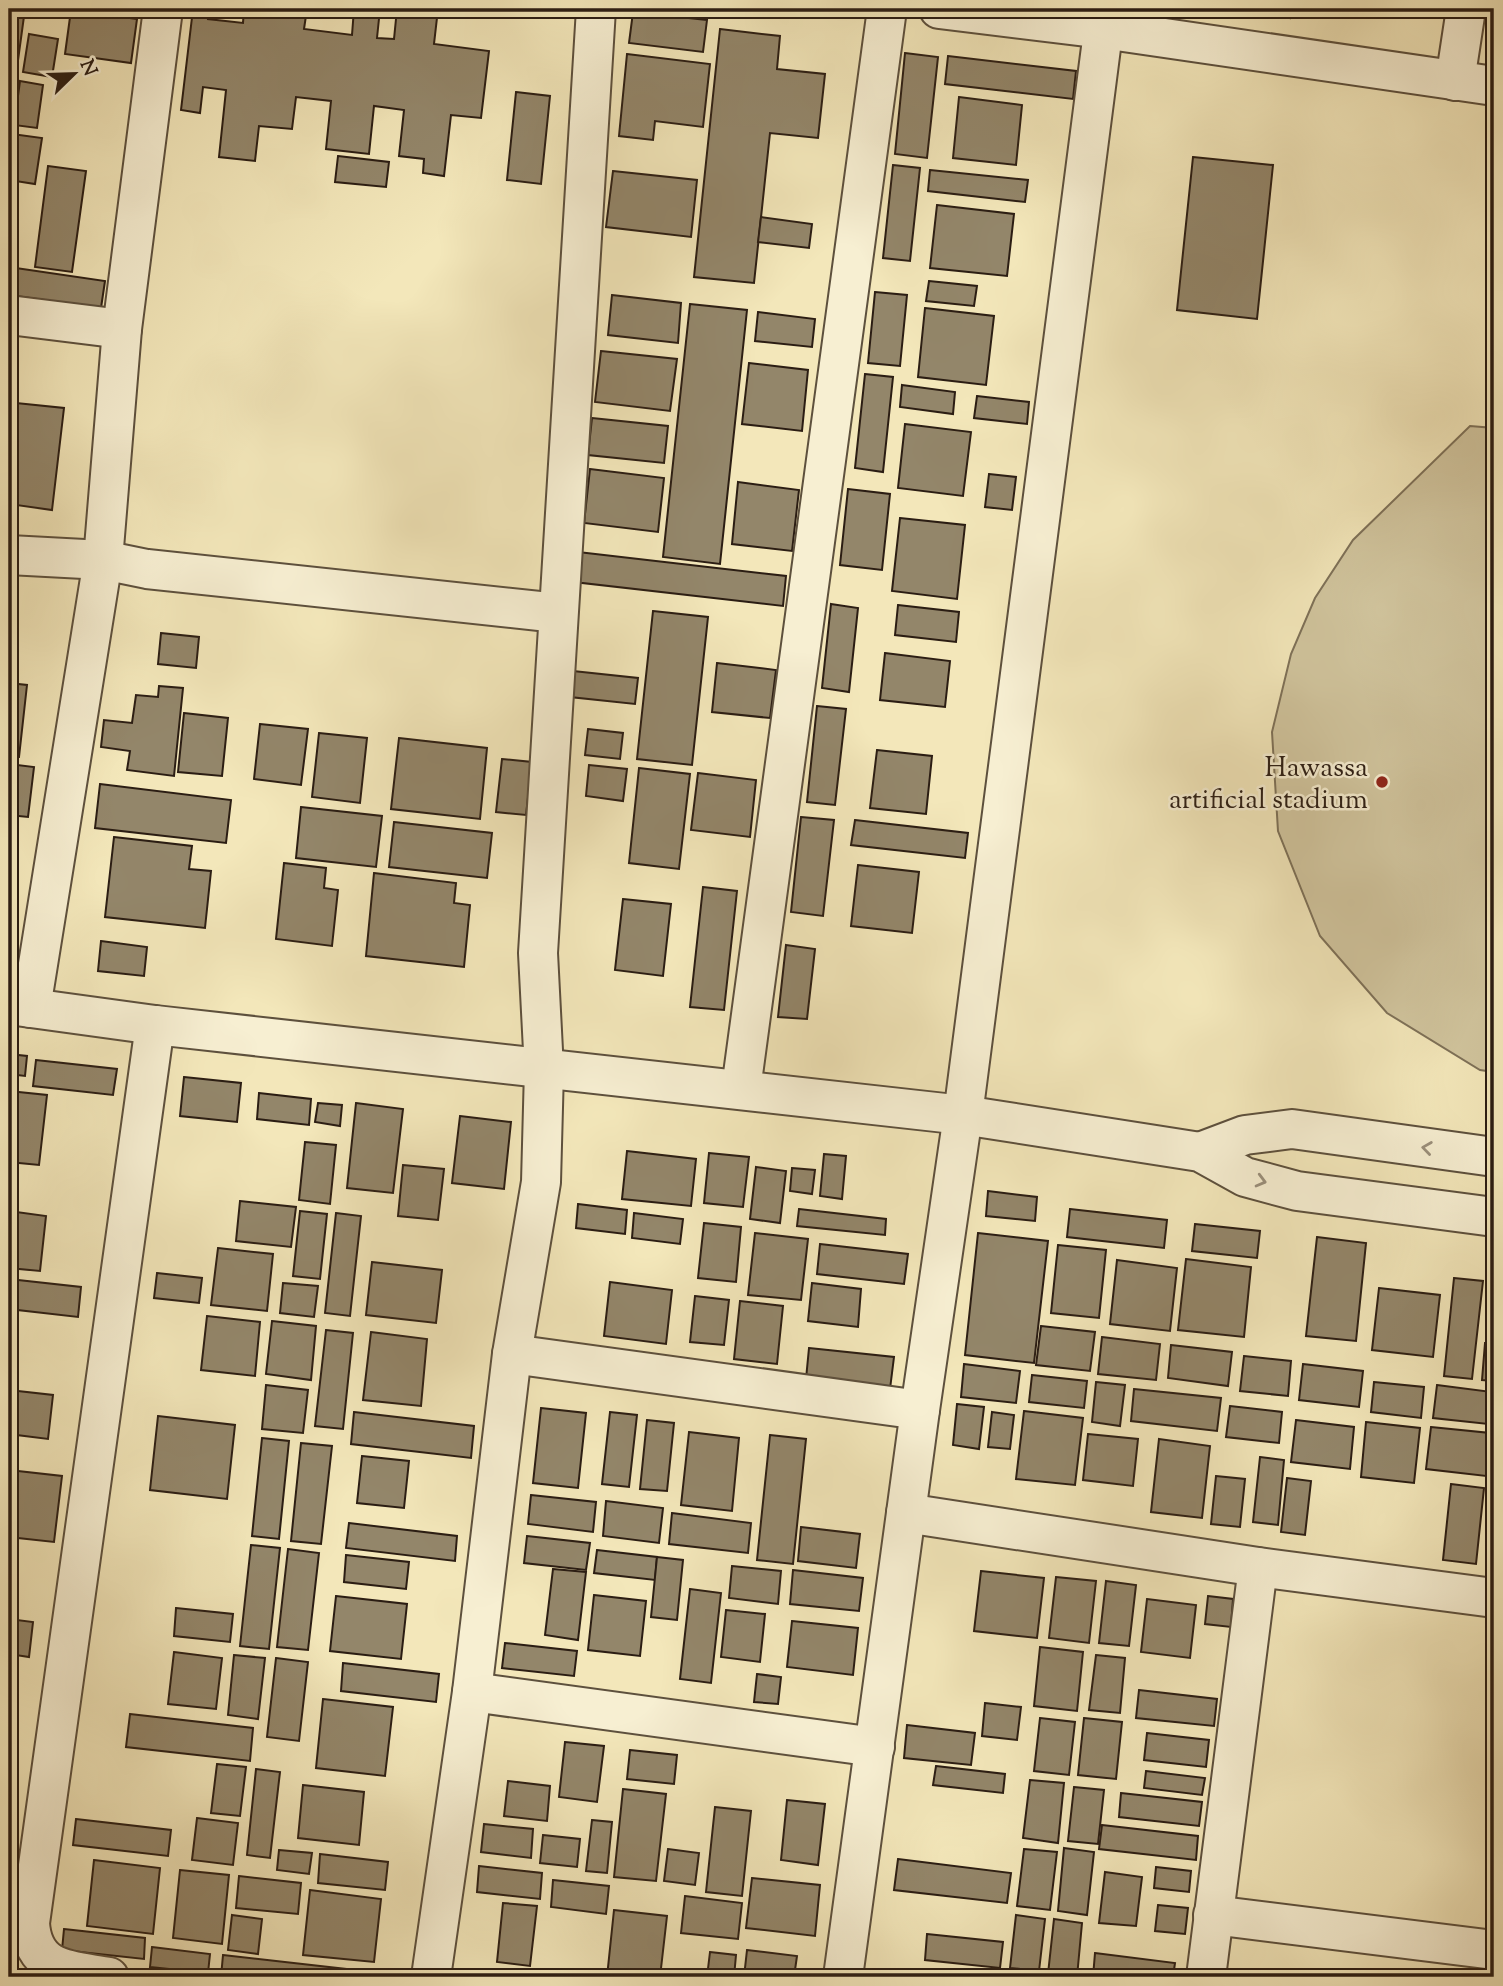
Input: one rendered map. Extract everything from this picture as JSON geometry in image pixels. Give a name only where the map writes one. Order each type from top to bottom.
[{"type":"street","points":[[163,9],[122,329],[103,560],[20,1006],[155,1025],[544,1070],[741,1089],[963,1115],[1200,1152],[1245,1177],[1297,1191],[1494,1217]]},
{"type":"street","points":[[432,1977],[472,1692],[512,1354],[541,1182],[544,1070],[538,953],[596,9]]},
{"type":"street","points":[[741,1089],[887,9]]},
{"type":"street","points":[[939,9],[1105,19],[1494,86]]},
{"type":"street","points":[[1455,81],[1466,9]]},
{"type":"street","points":[[843,1977],[963,1115],[1105,19]]},
{"type":"street","points":[[9,315],[122,329]]},
{"type":"street","points":[[9,555],[103,560],[147,569],[558,613]]},
{"type":"street","points":[[109,1977],[56,1967],[43,1958],[31,1938],[30,1923],[155,1025]]},
{"type":"street","points":[[1200,1152],[1245,1135],[1292,1129],[1494,1157]]},
{"type":"street","points":[[512,1354],[920,1410]]},
{"type":"street","points":[[906,1513],[1258,1567],[1494,1598]]},
{"type":"street","points":[[1206,1977],[1258,1567]]},
{"type":"street","points":[[472,1692],[875,1747]]},
{"type":"street","points":[[1213,1915],[1494,1950]]},
{"type":"shaded area","name":"Hawassa artificial stadium","points":[[1470,426],[1494,428],[1494,1072],[1480,1070],[1387,1013],[1320,936],[1278,831],[1272,732],[1291,654],[1315,598],[1353,540]]},
{"type":"building","points":[[9,9],[25,9],[10,119],[9,119]]},
{"type":"building","points":[[193,9],[209,9],[208,19],[243,23],[244,9],[307,9],[304,29],[352,35],[354,9],[380,9],[377,38],[394,39],[397,9],[438,9],[434,44],[489,51],[481,118],[451,115],[444,176],[423,173],[424,159],[399,156],[404,110],[374,106],[369,154],[326,149],[331,101],[296,97],[292,129],[259,126],[255,161],[219,157],[226,90],[203,87],[200,113],[181,110]]},
{"type":"building","points":[[1258,9],[1291,9],[1290,18],[1257,13]]},
{"type":"building","points":[[71,10],[137,19],[131,63],[65,54]]},
{"type":"building","points":[[633,12],[707,20],[703,52],[629,43]]},
{"type":"building","points":[[720,29],[780,36],[777,69],[825,74],[818,138],[770,133],[754,283],[694,277]]},
{"type":"building","points":[[29,34],[58,39],[52,77],[23,72]]},
{"type":"building","points":[[905,53],[938,57],[927,158],[895,154]]},
{"type":"building","points":[[627,54],[710,64],[703,127],[655,121],[653,140],[619,136]]},
{"type":"building","points":[[948,56],[1076,71],[1073,99],[945,84]]},
{"type":"building","points":[[20,81],[43,85],[37,128],[14,125]]},
{"type":"building","points":[[516,92],[550,96],[541,184],[507,180]]},
{"type":"building","points":[[959,97],[1022,105],[1016,165],[953,158]]},
{"type":"building","points":[[12,134],[42,138],[35,184],[9,180]]},
{"type":"building","points":[[338,156],[389,162],[386,187],[335,182]]},
{"type":"building","points":[[1193,157],[1273,165],[1257,319],[1177,310]]},
{"type":"building","points":[[893,165],[920,168],[910,261],[883,258]]},
{"type":"building","points":[[48,166],[86,171],[72,272],[35,267]]},
{"type":"building","points":[[930,170],[1028,180],[1025,202],[928,191]]},
{"type":"building","points":[[613,171],[697,180],[691,237],[606,227]]},
{"type":"building","points":[[937,205],[1014,214],[1007,276],[930,268]]},
{"type":"building","points":[[761,217],[812,224],[809,248],[758,242]]},
{"type":"building","points":[[9,267],[105,281],[101,308],[9,295]]},
{"type":"building","points":[[929,281],[977,286],[974,306],[926,301]]},
{"type":"building","points":[[875,292],[907,295],[900,366],[868,363]]},
{"type":"building","points":[[612,295],[681,303],[678,343],[608,335]]},
{"type":"building","points":[[690,304],[747,310],[720,564],[663,557]]},
{"type":"building","points":[[925,308],[994,316],[986,385],[918,377]]},
{"type":"building","points":[[758,312],[815,319],[812,347],[755,341]]},
{"type":"building","points":[[601,351],[677,359],[670,411],[595,402]]},
{"type":"building","points":[[749,363],[808,370],[802,431],[742,424]]},
{"type":"building","points":[[865,374],[893,377],[883,472],[855,468]]},
{"type":"building","points":[[902,385],[955,392],[953,414],[900,407]]},
{"type":"building","points":[[977,396],[1029,402],[1027,424],[974,418]]},
{"type":"building","points":[[16,403],[64,408],[52,510],[9,504],[9,469]]},
{"type":"building","points":[[592,418],[668,426],[664,463],[588,455]]},
{"type":"building","points":[[905,424],[971,432],[963,496],[898,488]]},
{"type":"building","points":[[590,469],[664,478],[658,532],[584,523]]},
{"type":"building","points":[[989,474],[1016,477],[1012,510],[985,507]]},
{"type":"building","points":[[738,482],[799,490],[792,551],[732,544]]},
{"type":"building","points":[[848,489],[890,494],[882,570],[840,565]]},
{"type":"building","points":[[900,518],[965,525],[957,599],[892,591]]},
{"type":"building","points":[[578,552],[786,576],[783,606],[574,582]]},
{"type":"building","points":[[831,604],[858,608],[849,692],[822,688]]},
{"type":"building","points":[[898,605],[959,612],[956,642],[895,635]]},
{"type":"building","points":[[653,611],[708,617],[692,765],[637,759]]},
{"type":"building","points":[[161,633],[199,637],[196,668],[158,664]]},
{"type":"building","points":[[885,653],[950,661],[945,707],[880,700]]},
{"type":"building","points":[[717,663],[776,670],[770,718],[712,712]]},
{"type":"building","points":[[573,671],[638,678],[635,704],[570,697]]},
{"type":"building","points":[[9,683],[27,685],[19,757],[9,756]]},
{"type":"building","points":[[159,686],[183,688],[174,776],[127,770],[130,751],[101,747],[104,720],[132,723],[136,695],[158,697]]},
{"type":"building","points":[[817,706],[846,709],[835,805],[807,802]]},
{"type":"building","points":[[184,713],[228,718],[222,776],[178,772]]},
{"type":"building","points":[[260,724],[308,729],[301,785],[254,779]]},
{"type":"building","points":[[588,729],[623,733],[620,759],[585,755]]},
{"type":"building","points":[[319,733],[367,738],[360,803],[312,797]]},
{"type":"building","points":[[399,738],[487,748],[480,819],[391,809]]},
{"type":"building","points":[[877,750],[932,756],[926,814],[870,808]]},
{"type":"building","points":[[502,759],[532,762],[526,815],[496,812]]},
{"type":"building","points":[[9,764],[34,767],[28,817],[9,815]]},
{"type":"building","points":[[589,765],[627,769],[623,801],[586,796]]},
{"type":"building","points":[[639,768],[690,774],[679,869],[629,863]]},
{"type":"building","points":[[698,773],[756,780],[750,837],[691,830]]},
{"type":"building","points":[[100,784],[231,800],[226,843],[95,828]]},
{"type":"building","points":[[301,807],[382,816],[376,867],[296,858]]},
{"type":"building","points":[[801,817],[834,820],[823,916],[791,912]]},
{"type":"building","points":[[855,820],[968,833],[965,858],[851,845]]},
{"type":"building","points":[[394,822],[492,833],[487,878],[389,867]]},
{"type":"building","points":[[9,823],[13,823],[9,856]]},
{"type":"building","points":[[114,837],[192,846],[189,869],[211,871],[205,928],[105,917]]},
{"type":"building","points":[[284,863],[326,868],[324,888],[338,890],[332,946],[276,939]]},
{"type":"building","points":[[858,865],[919,872],[912,933],[851,926]]},
{"type":"building","points":[[374,873],[456,883],[454,903],[470,905],[464,967],[366,956]]},
{"type":"building","points":[[703,887],[737,891],[724,1010],[690,1007]]},
{"type":"building","points":[[623,899],[671,904],[663,976],[615,970]]},
{"type":"building","points":[[101,941],[147,947],[144,976],[98,971]]},
{"type":"building","points":[[786,945],[815,949],[807,1019],[778,1017]]},
{"type":"building","points":[[9,1054],[27,1056],[25,1076],[9,1074]]},
{"type":"building","points":[[36,1060],[117,1069],[113,1095],[33,1086]]},
{"type":"building","points":[[184,1077],[241,1083],[237,1122],[180,1116]]},
{"type":"building","points":[[9,1091],[47,1095],[39,1165],[9,1162]]},
{"type":"building","points":[[259,1093],[311,1099],[309,1125],[257,1119]]},
{"type":"building","points":[[318,1103],[342,1105],[340,1126],[315,1122]]},
{"type":"building","points":[[356,1103],[403,1109],[393,1193],[347,1188]]},
{"type":"building","points":[[460,1116],[511,1122],[504,1189],[452,1183]]},
{"type":"building","points":[[305,1142],[336,1145],[330,1204],[299,1200]]},
{"type":"building","points":[[627,1151],[696,1159],[691,1206],[622,1199]]},
{"type":"building","points":[[709,1153],[749,1157],[743,1207],[704,1203]]},
{"type":"building","points":[[824,1154],[846,1156],[842,1199],[820,1196]]},
{"type":"building","points":[[403,1165],[444,1169],[438,1220],[398,1216]]},
{"type":"building","points":[[756,1167],[786,1171],[780,1223],[750,1219]]},
{"type":"building","points":[[792,1168],[815,1170],[812,1194],[790,1191]]},
{"type":"building","points":[[988,1191],[1037,1197],[1035,1221],[986,1216]]},
{"type":"building","points":[[240,1201],[296,1207],[291,1247],[236,1241]]},
{"type":"building","points":[[578,1204],[627,1210],[625,1234],[576,1228]]},
{"type":"building","points":[[799,1209],[886,1219],[885,1235],[797,1226]]},
{"type":"building","points":[[1070,1209],[1167,1220],[1164,1248],[1067,1237]]},
{"type":"building","points":[[9,1211],[46,1216],[40,1271],[9,1268]]},
{"type":"building","points":[[300,1211],[327,1214],[320,1279],[293,1276]]},
{"type":"building","points":[[336,1213],[361,1216],[350,1316],[325,1313]]},
{"type":"building","points":[[634,1213],[683,1219],[680,1244],[632,1238]]},
{"type":"building","points":[[704,1223],[741,1227],[736,1282],[698,1278]]},
{"type":"building","points":[[1195,1224],[1260,1231],[1257,1258],[1192,1251]]},
{"type":"building","points":[[755,1233],[808,1239],[801,1300],[748,1295]]},
{"type":"building","points":[[978,1233],[1048,1241],[1034,1363],[965,1355]]},
{"type":"building","points":[[1317,1237],[1366,1243],[1356,1341],[1306,1336]]},
{"type":"building","points":[[820,1244],[908,1254],[904,1284],[817,1274]]},
{"type":"building","points":[[1058,1245],[1106,1250],[1099,1318],[1051,1313]]},
{"type":"building","points":[[218,1248],[273,1254],[267,1311],[211,1305]]},
{"type":"building","points":[[1186,1259],[1251,1267],[1244,1337],[1178,1330]]},
{"type":"building","points":[[1117,1260],[1177,1268],[1170,1331],[1110,1324]]},
{"type":"building","points":[[372,1262],[442,1270],[436,1323],[366,1315]]},
{"type":"building","points":[[157,1273],[202,1278],[199,1303],[154,1298]]},
{"type":"building","points":[[1454,1278],[1483,1281],[1472,1379],[1444,1376]]},
{"type":"building","points":[[9,1279],[81,1287],[78,1317],[9,1309]]},
{"type":"building","points":[[610,1282],[672,1290],[666,1344],[604,1336]]},
{"type":"building","points":[[283,1283],[318,1286],[314,1317],[280,1313]]},
{"type":"building","points":[[812,1283],[861,1289],[858,1327],[808,1321]]},
{"type":"building","points":[[1379,1288],[1440,1295],[1433,1357],[1372,1350]]},
{"type":"building","points":[[695,1296],[729,1300],[724,1345],[690,1342]]},
{"type":"building","points":[[740,1301],[783,1306],[777,1364],[734,1359]]},
{"type":"building","points":[[207,1316],[260,1322],[255,1376],[201,1370]]},
{"type":"building","points":[[272,1321],[316,1326],[311,1380],[266,1374]]},
{"type":"building","points":[[1041,1326],[1095,1332],[1090,1371],[1036,1365]]},
{"type":"building","points":[[326,1330],[353,1333],[343,1429],[315,1426]]},
{"type":"building","points":[[371,1332],[427,1339],[421,1406],[363,1400]]},
{"type":"building","points":[[1102,1337],[1160,1344],[1156,1380],[1098,1374]]},
{"type":"building","points":[[1485,1343],[1494,1344],[1494,1381],[1482,1380]]},
{"type":"building","points":[[1171,1345],[1232,1352],[1228,1386],[1168,1378]]},
{"type":"building","points":[[809,1348],[894,1357],[890,1389],[806,1379]]},
{"type":"building","points":[[1244,1356],[1291,1361],[1288,1396],[1240,1391]]},
{"type":"building","points":[[964,1364],[1020,1371],[1016,1403],[961,1397]]},
{"type":"building","points":[[1303,1364],[1363,1371],[1359,1407],[1299,1400]]},
{"type":"building","points":[[1032,1375],[1087,1381],[1084,1408],[1029,1402]]},
{"type":"building","points":[[1096,1382],[1125,1385],[1120,1426],[1092,1422]]},
{"type":"building","points":[[1374,1382],[1424,1387],[1421,1418],[1371,1412]]},
{"type":"building","points":[[266,1385],[308,1390],[303,1433],[262,1429]]},
{"type":"building","points":[[1437,1385],[1492,1392],[1488,1424],[1433,1418]]},
{"type":"building","points":[[1134,1389],[1221,1398],[1217,1431],[1131,1421]]},
{"type":"building","points":[[9,1390],[53,1395],[48,1439],[9,1434]]},
{"type":"building","points":[[957,1404],[984,1407],[979,1449],[953,1445]]},
{"type":"building","points":[[1230,1406],[1282,1412],[1279,1443],[1226,1437]]},
{"type":"building","points":[[541,1408],[586,1413],[578,1488],[533,1483]]},
{"type":"building","points":[[1024,1411],[1083,1418],[1075,1485],[1016,1479]]},
{"type":"building","points":[[354,1412],[474,1426],[471,1458],[351,1444]]},
{"type":"building","points":[[610,1412],[637,1415],[629,1487],[602,1484]]},
{"type":"building","points":[[992,1412],[1014,1415],[1010,1449],[988,1447]]},
{"type":"building","points":[[158,1416],[235,1425],[227,1499],[150,1490]]},
{"type":"building","points":[[647,1420],[674,1423],[667,1491],[640,1489]]},
{"type":"building","points":[[1296,1420],[1354,1427],[1350,1469],[1291,1462]]},
{"type":"building","points":[[1366,1422],[1420,1428],[1414,1483],[1361,1477]]},
{"type":"building","points":[[1431,1427],[1490,1433],[1486,1476],[1426,1469]]},
{"type":"building","points":[[689,1432],[739,1438],[732,1511],[681,1505]]},
{"type":"building","points":[[1088,1434],[1138,1439],[1133,1486],[1083,1480]]},
{"type":"building","points":[[770,1435],[806,1439],[793,1564],[757,1560]]},
{"type":"building","points":[[262,1438],[289,1441],[279,1539],[252,1536]]},
{"type":"building","points":[[1159,1439],[1210,1446],[1202,1518],[1151,1512]]},
{"type":"building","points":[[301,1443],[332,1446],[321,1544],[291,1541]]},
{"type":"building","points":[[362,1456],[409,1461],[404,1508],[357,1503]]},
{"type":"building","points":[[1260,1457],[1284,1460],[1278,1525],[1253,1522]]},
{"type":"building","points":[[9,1470],[62,1476],[54,1542],[9,1537]]},
{"type":"building","points":[[1216,1476],[1245,1479],[1240,1527],[1211,1524]]},
{"type":"building","points":[[1287,1478],[1311,1481],[1305,1535],[1281,1532]]},
{"type":"building","points":[[1451,1484],[1484,1488],[1476,1564],[1443,1560]]},
{"type":"building","points":[[531,1495],[596,1502],[593,1532],[528,1524]]},
{"type":"building","points":[[606,1501],[663,1508],[659,1543],[603,1536]]},
{"type":"building","points":[[672,1513],[751,1523],[748,1553],[669,1544]]},
{"type":"building","points":[[349,1523],[457,1536],[455,1561],[346,1548]]},
{"type":"building","points":[[801,1527],[860,1534],[856,1568],[798,1561]]},
{"type":"building","points":[[527,1536],[590,1543],[586,1570],[524,1563]]},
{"type":"building","points":[[251,1545],[280,1548],[269,1649],[240,1646]]},
{"type":"building","points":[[288,1549],[319,1553],[308,1650],[277,1647]]},
{"type":"building","points":[[597,1550],[657,1557],[655,1580],[594,1573]]},
{"type":"building","points":[[346,1555],[409,1562],[406,1589],[344,1582]]},
{"type":"building","points":[[657,1557],[683,1560],[677,1620],[651,1617]]},
{"type":"building","points":[[732,1566],[781,1571],[778,1604],[729,1598]]},
{"type":"building","points":[[553,1569],[586,1572],[578,1640],[545,1635]]},
{"type":"building","points":[[793,1570],[863,1578],[859,1611],[790,1604]]},
{"type":"building","points":[[981,1571],[1044,1578],[1037,1638],[974,1631]]},
{"type":"building","points":[[1056,1577],[1096,1581],[1089,1643],[1049,1638]]},
{"type":"building","points":[[1106,1581],[1136,1585],[1129,1646],[1099,1643]]},
{"type":"building","points":[[690,1589],[721,1593],[711,1683],[680,1679]]},
{"type":"building","points":[[594,1595],[646,1601],[640,1656],[588,1650]]},
{"type":"building","points":[[336,1596],[407,1604],[401,1659],[330,1651]]},
{"type":"building","points":[[1208,1596],[1233,1599],[1231,1627],[1205,1624]]},
{"type":"building","points":[[1147,1599],[1196,1605],[1190,1658],[1141,1652]]},
{"type":"building","points":[[176,1608],[233,1614],[230,1642],[174,1636]]},
{"type":"building","points":[[726,1610],[765,1614],[760,1662],[721,1657]]},
{"type":"building","points":[[9,1619],[33,1622],[29,1657],[9,1654]]},
{"type":"building","points":[[792,1621],[858,1628],[853,1675],[787,1667]]},
{"type":"building","points":[[505,1643],[577,1651],[574,1676],[502,1668]]},
{"type":"building","points":[[1040,1647],[1083,1652],[1077,1711],[1034,1706]]},
{"type":"building","points":[[174,1652],[222,1658],[216,1709],[168,1704]]},
{"type":"building","points":[[234,1655],[265,1658],[258,1719],[228,1715]]},
{"type":"building","points":[[1096,1655],[1125,1658],[1120,1713],[1089,1710]]},
{"type":"building","points":[[276,1658],[308,1662],[299,1741],[267,1737]]},
{"type":"building","points":[[343,1663],[439,1674],[436,1702],[341,1691]]},
{"type":"building","points":[[757,1674],[781,1677],[778,1704],[754,1702]]},
{"type":"building","points":[[1139,1690],[1217,1699],[1214,1726],[1136,1718]]},
{"type":"building","points":[[323,1699],[393,1707],[385,1776],[316,1768]]},
{"type":"building","points":[[985,1703],[1021,1707],[1017,1740],[982,1736]]},
{"type":"building","points":[[130,1714],[253,1728],[250,1761],[126,1747]]},
{"type":"building","points":[[1040,1718],[1075,1722],[1069,1775],[1034,1771]]},
{"type":"building","points":[[1084,1718],[1122,1722],[1116,1779],[1078,1775]]},
{"type":"building","points":[[907,1725],[975,1733],[971,1765],[904,1758]]},
{"type":"building","points":[[1147,1733],[1209,1740],[1206,1767],[1144,1760]]},
{"type":"building","points":[[565,1742],[604,1746],[597,1802],[559,1797]]},
{"type":"building","points":[[630,1750],[677,1755],[674,1784],[627,1779]]},
{"type":"building","points":[[217,1764],[246,1767],[240,1816],[211,1813]]},
{"type":"building","points":[[936,1766],[1005,1774],[1003,1793],[933,1785]]},
{"type":"building","points":[[256,1769],[280,1772],[270,1858],[247,1855]]},
{"type":"building","points":[[1146,1771],[1205,1778],[1202,1795],[1144,1788]]},
{"type":"building","points":[[1030,1780],[1064,1783],[1058,1843],[1023,1838]]},
{"type":"building","points":[[508,1781],[550,1786],[547,1821],[504,1816]]},
{"type":"building","points":[[303,1785],[364,1792],[359,1845],[298,1838]]},
{"type":"building","points":[[1074,1787],[1104,1790],[1098,1844],[1068,1841]]},
{"type":"building","points":[[623,1789],[666,1794],[656,1881],[614,1877]]},
{"type":"building","points":[[1121,1793],[1202,1802],[1199,1826],[1119,1817]]},
{"type":"building","points":[[787,1800],[825,1804],[818,1865],[781,1860]]},
{"type":"building","points":[[715,1807],[751,1811],[742,1896],[706,1892]]},
{"type":"building","points":[[197,1818],[238,1823],[233,1865],[192,1860]]},
{"type":"building","points":[[76,1819],[171,1830],[168,1856],[73,1845]]},
{"type":"building","points":[[592,1820],[612,1822],[607,1873],[586,1871]]},
{"type":"building","points":[[484,1824],[533,1829],[531,1858],[481,1852]]},
{"type":"building","points":[[1102,1825],[1198,1836],[1196,1860],[1099,1849]]},
{"type":"building","points":[[543,1835],[580,1839],[577,1867],[540,1863]]},
{"type":"building","points":[[1064,1848],[1094,1852],[1087,1915],[1058,1911]]},
{"type":"building","points":[[668,1849],[699,1853],[695,1885],[664,1881]]},
{"type":"building","points":[[1024,1849],[1057,1852],[1050,1910],[1017,1906]]},
{"type":"building","points":[[279,1850],[312,1853],[309,1874],[277,1870]]},
{"type":"building","points":[[320,1854],[388,1862],[385,1890],[318,1883]]},
{"type":"building","points":[[898,1859],[1011,1873],[1007,1903],[894,1890]]},
{"type":"building","points":[[94,1860],[160,1868],[153,1934],[87,1926]]},
{"type":"building","points":[[479,1866],[542,1873],[540,1899],[477,1892]]},
{"type":"building","points":[[1156,1867],[1191,1871],[1189,1892],[1154,1888]]},
{"type":"building","points":[[180,1870],[229,1875],[222,1944],[173,1938]]},
{"type":"building","points":[[1105,1872],[1142,1877],[1136,1926],[1099,1923]]},
{"type":"building","points":[[239,1876],[301,1883],[298,1914],[236,1908]]},
{"type":"building","points":[[752,1878],[820,1885],[815,1936],[746,1928]]},
{"type":"building","points":[[553,1880],[609,1886],[606,1914],[551,1907]]},
{"type":"building","points":[[310,1890],[381,1899],[374,1962],[303,1955]]},
{"type":"building","points":[[685,1896],[742,1903],[738,1939],[681,1933]]},
{"type":"building","points":[[503,1903],[537,1906],[530,1966],[497,1962]]},
{"type":"building","points":[[1158,1905],[1188,1908],[1185,1934],[1155,1931]]},
{"type":"building","points":[[614,1910],[667,1916],[660,1977],[607,1977]]},
{"type":"building","points":[[232,1915],[262,1919],[258,1954],[228,1950]]},
{"type":"building","points":[[1016,1915],[1045,1919],[1039,1971],[1010,1968]]},
{"type":"building","points":[[1054,1919],[1082,1923],[1077,1977],[1048,1974]]},
{"type":"building","points":[[64,1929],[145,1938],[144,1959],[62,1950]]},
{"type":"building","points":[[927,1934],[1003,1942],[1000,1968],[925,1960]]},
{"type":"building","points":[[152,1947],[210,1954],[208,1973],[150,1967]]},
{"type":"building","points":[[747,1950],[797,1956],[794,1977],[744,1977]]},
{"type":"building","points":[[710,1952],[736,1955],[734,1977],[707,1977]]},
{"type":"building","points":[[1095,1953],[1175,1963],[1173,1977],[1093,1977]]},
{"type":"building","points":[[223,1955],[399,1975],[399,1977],[221,1977]]},
{"type":"building","points":[[928,1969],[997,1976],[997,1977],[927,1977]]},
{"type":"place","name":"Hawassa artificial stadium","points":[[1382,782]]}]
